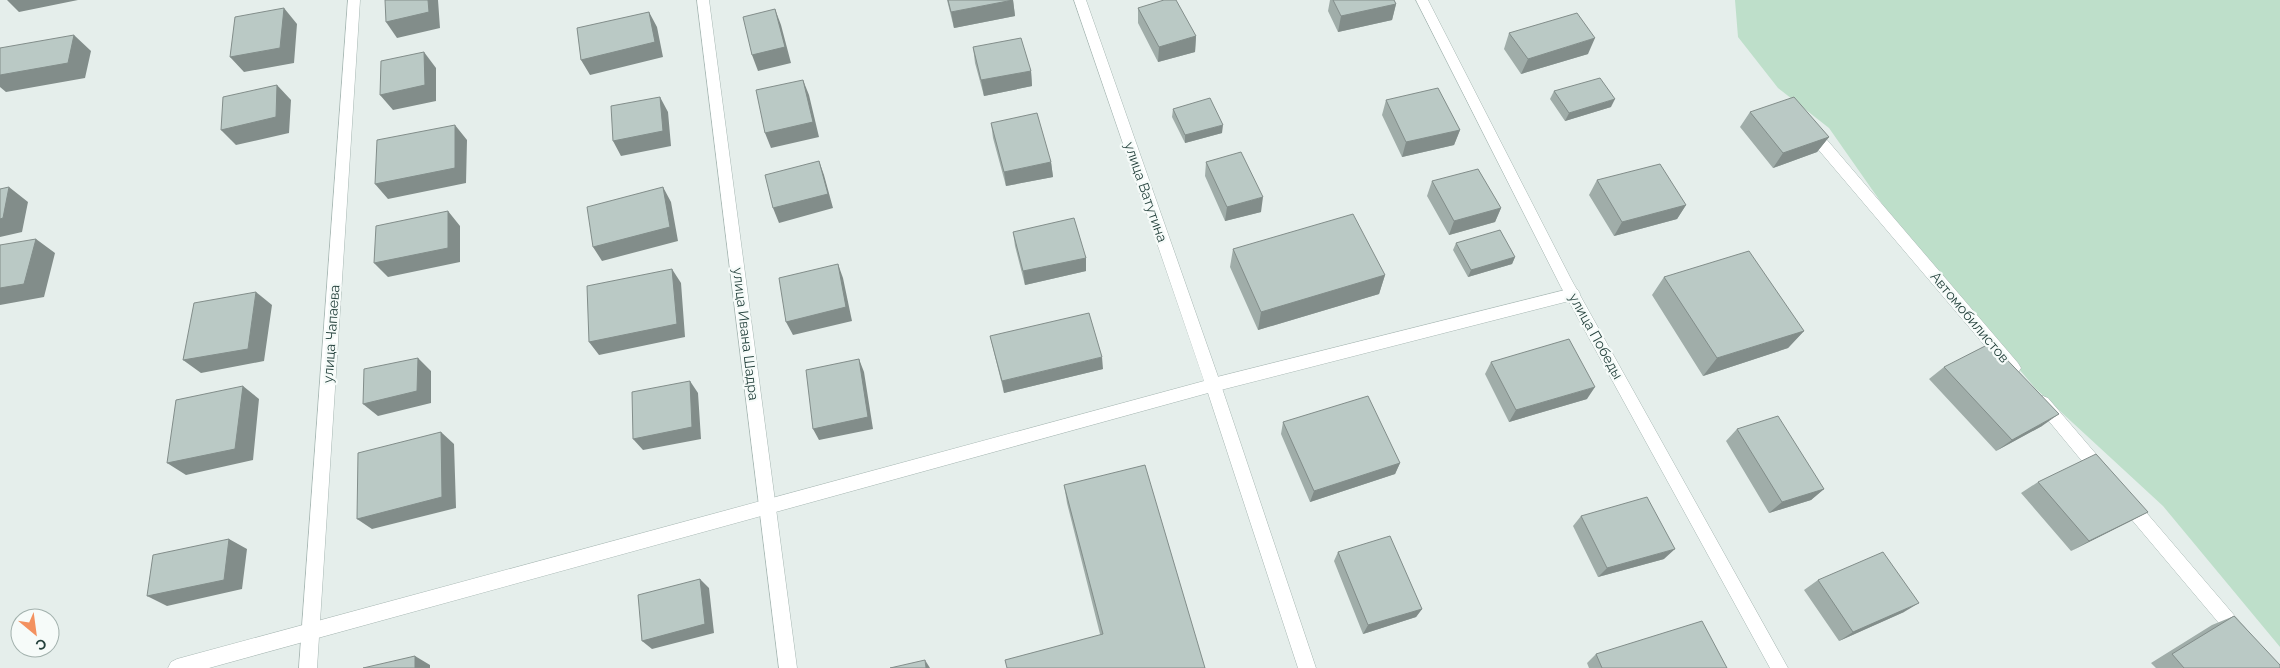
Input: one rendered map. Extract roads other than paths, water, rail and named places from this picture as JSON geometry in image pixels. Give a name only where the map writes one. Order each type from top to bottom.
[{"type":"street","name":"улица Чапаева","points":[[308,668],[354,0]]},
{"type":"street","name":"улица Ивана Шадра","points":[[703,0],[788,668]]},
{"type":"street","name":"улица Ватутина","points":[[1080,0],[1213,385],[1307,668]]},
{"type":"street","name":"улица Победы","points":[[1422,0],[1573,294],[1779,668]]},
{"type":"street","name":"Автомобилистов","points":[[1800,119],[2250,645]]},
{"type":"street","points":[[177,668],[1213,385],[1573,294]]}]
